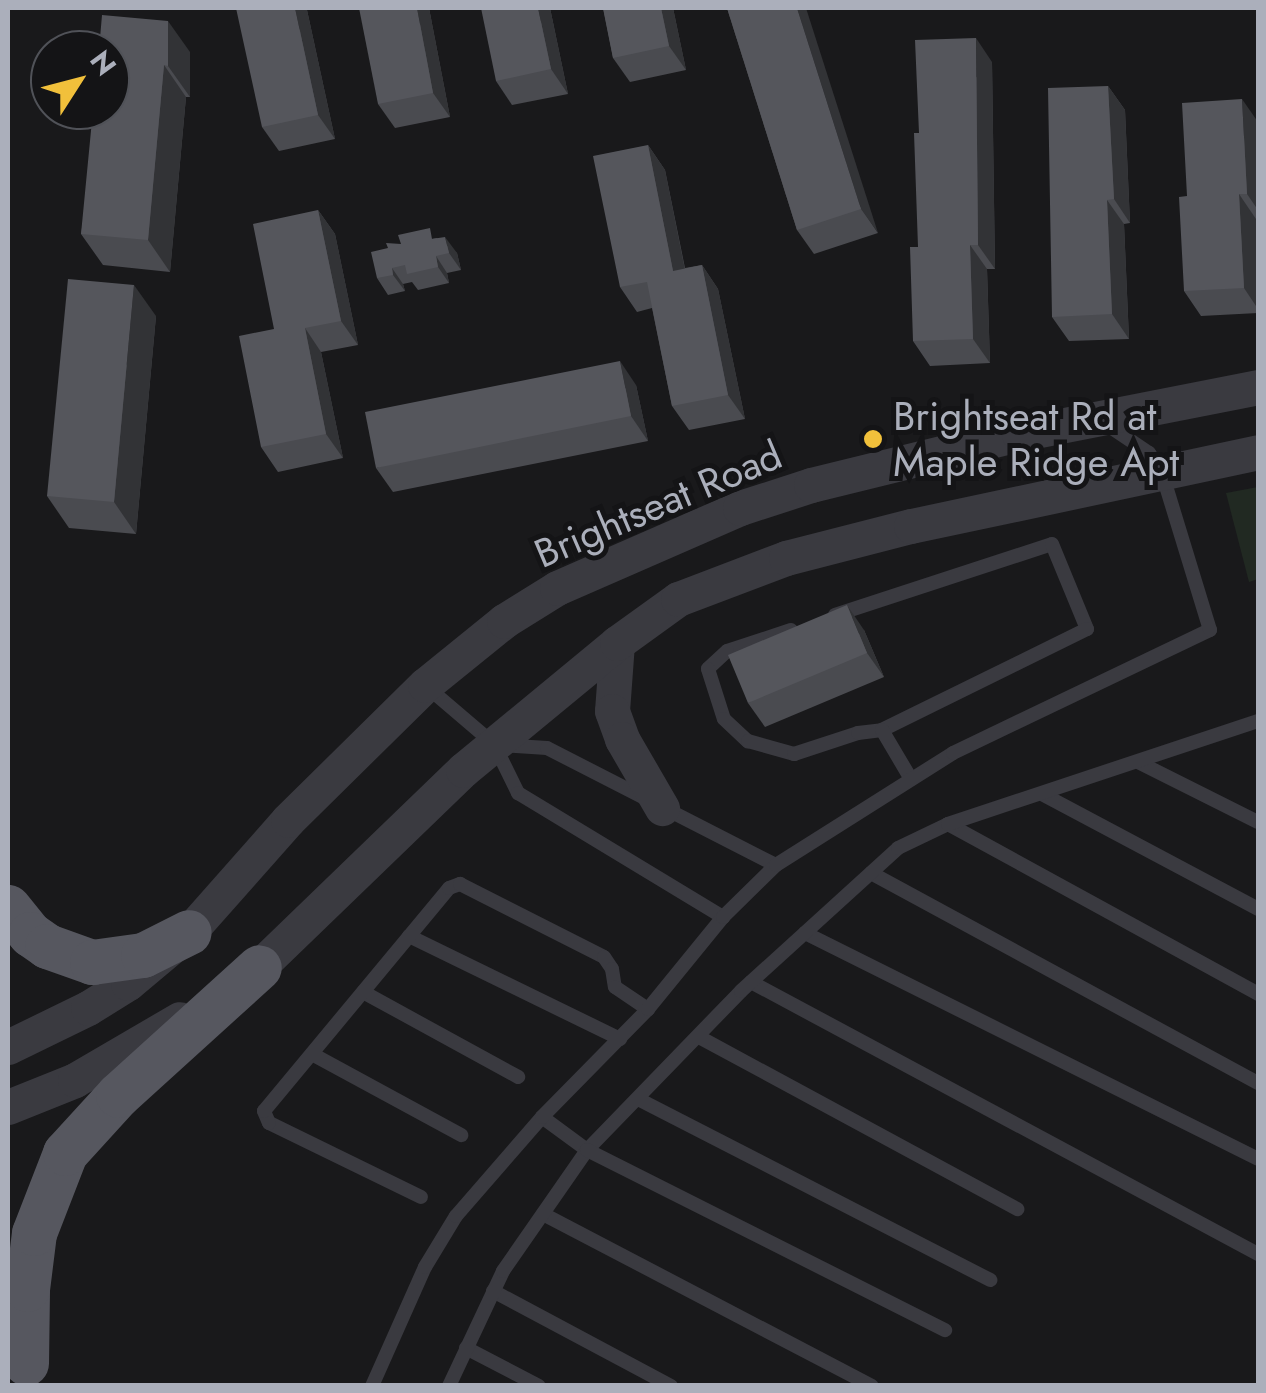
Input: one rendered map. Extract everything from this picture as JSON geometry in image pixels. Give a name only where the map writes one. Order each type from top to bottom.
[{"type":"main road","points":[[8,907],[30,934],[47,946],[92,962],[143,954],[188,932]]},
{"type":"main road","points":[[29,1374],[34,1233],[49,1185],[65,1153],[118,1095],[259,967]]},
{"type":"main road","points":[[8,1252],[29,1374]]},
{"type":"street","name":"Brightseat Road","points":[[8,1047],[101,1000],[188,932],[288,820],[425,685],[504,621],[557,588],[740,508],[894,465],[1258,388]]},
{"type":"street","points":[[8,1108],[130,1050],[259,967],[494,744],[617,643],[678,599],[786,558],[1258,452]]},
{"type":"street","points":[[617,643],[612,711],[622,739],[662,808]]},
{"type":"lane","points":[[372,1386],[425,1267],[456,1216],[542,1117],[648,1010],[723,917],[776,865],[952,753],[1210,630],[1162,473],[1149,453],[1097,419]]},
{"type":"lane","points":[[800,627],[726,651],[708,670],[724,720],[748,740],[794,754],[858,733],[882,730],[1087,629],[1052,544],[818,621]]},
{"type":"lane","points":[[425,685],[494,744],[518,793],[723,917]]},
{"type":"lane","points":[[448,1386],[494,1291],[587,1150],[751,982],[898,848],[948,824],[1254,726]]},
{"type":"lane","points":[[882,730],[911,778]]},
{"type":"lane","points":[[494,744],[547,748],[776,865]]},
{"type":"lane","points":[[1138,762],[1258,822]]},
{"type":"lane","points":[[1042,794],[1258,909]]},
{"type":"lane","points":[[948,824],[1258,994]]},
{"type":"lane","points":[[871,873],[1258,1084]]},
{"type":"lane","points":[[420,1197],[269,1123],[264,1111],[449,888],[460,884],[604,957],[612,969],[615,987],[648,1010]]},
{"type":"lane","points":[[805,934],[1258,1160]]},
{"type":"lane","points":[[408,936],[620,1038]]},
{"type":"lane","points":[[751,982],[1258,1254]]},
{"type":"lane","points":[[363,992],[518,1077]]},
{"type":"lane","points":[[699,1037],[1017,1209]]},
{"type":"lane","points":[[312,1054],[462,1135]]},
{"type":"lane","points":[[640,1100],[990,1280]]},
{"type":"lane","points":[[542,1117],[587,1150],[945,1330]]},
{"type":"lane","points":[[543,1214],[872,1386]]},
{"type":"lane","points":[[494,1291],[671,1386]]},
{"type":"lane","points":[[466,1348],[539,1386]]},
{"type":"shaded area","points":[[1258,487],[1258,579],[1249,582],[1226,493]]},
{"type":"building","points":[[236,8],[295,8],[318,115],[262,127]]},
{"type":"building","points":[[359,8],[417,8],[433,93],[378,104]]},
{"type":"building","points":[[481,8],[538,8],[551,69],[496,81]]},
{"type":"building","points":[[603,8],[661,8],[669,46],[613,58]]},
{"type":"building","points":[[727,8],[797,8],[861,209],[797,230]]},
{"type":"building","points":[[102,15],[168,21],[168,66],[164,65],[148,240],[81,234],[91,130],[130,130],[130,30],[101,30]]},
{"type":"building","points":[[976,38],[978,245],[970,245],[973,339],[913,341],[910,247],[918,247],[914,133],[919,133],[915,40]]},
{"type":"building","points":[[1108,86],[1114,199],[1107,200],[1112,314],[1052,317],[1048,88]]},
{"type":"building","points":[[1242,99],[1247,194],[1239,194],[1244,288],[1184,291],[1179,197],[1187,196],[1182,103]]},
{"type":"building","points":[[648,145],[673,271],[702,265],[728,395],[672,406],[647,282],[620,287],[593,156]]},
{"type":"building","points":[[318,210],[341,321],[305,328],[326,434],[261,447],[239,336],[274,329],[253,224]]},
{"type":"building","points":[[430,228],[432,239],[445,237],[449,253],[436,256],[438,267],[407,274],[405,265],[392,268],[393,275],[377,278],[371,252],[388,248],[386,243],[401,244],[398,235]]},
{"type":"building","points":[[68,279],[134,285],[114,502],[47,496]]},
{"type":"building","points":[[620,361],[631,416],[376,468],[365,412]]},
{"type":"building","points":[[847,605],[867,653],[748,703],[728,655]]},
{"type":"place","name":"Brightseat Rd at Maple Ridge Apt","points":[[873,439]]}]
